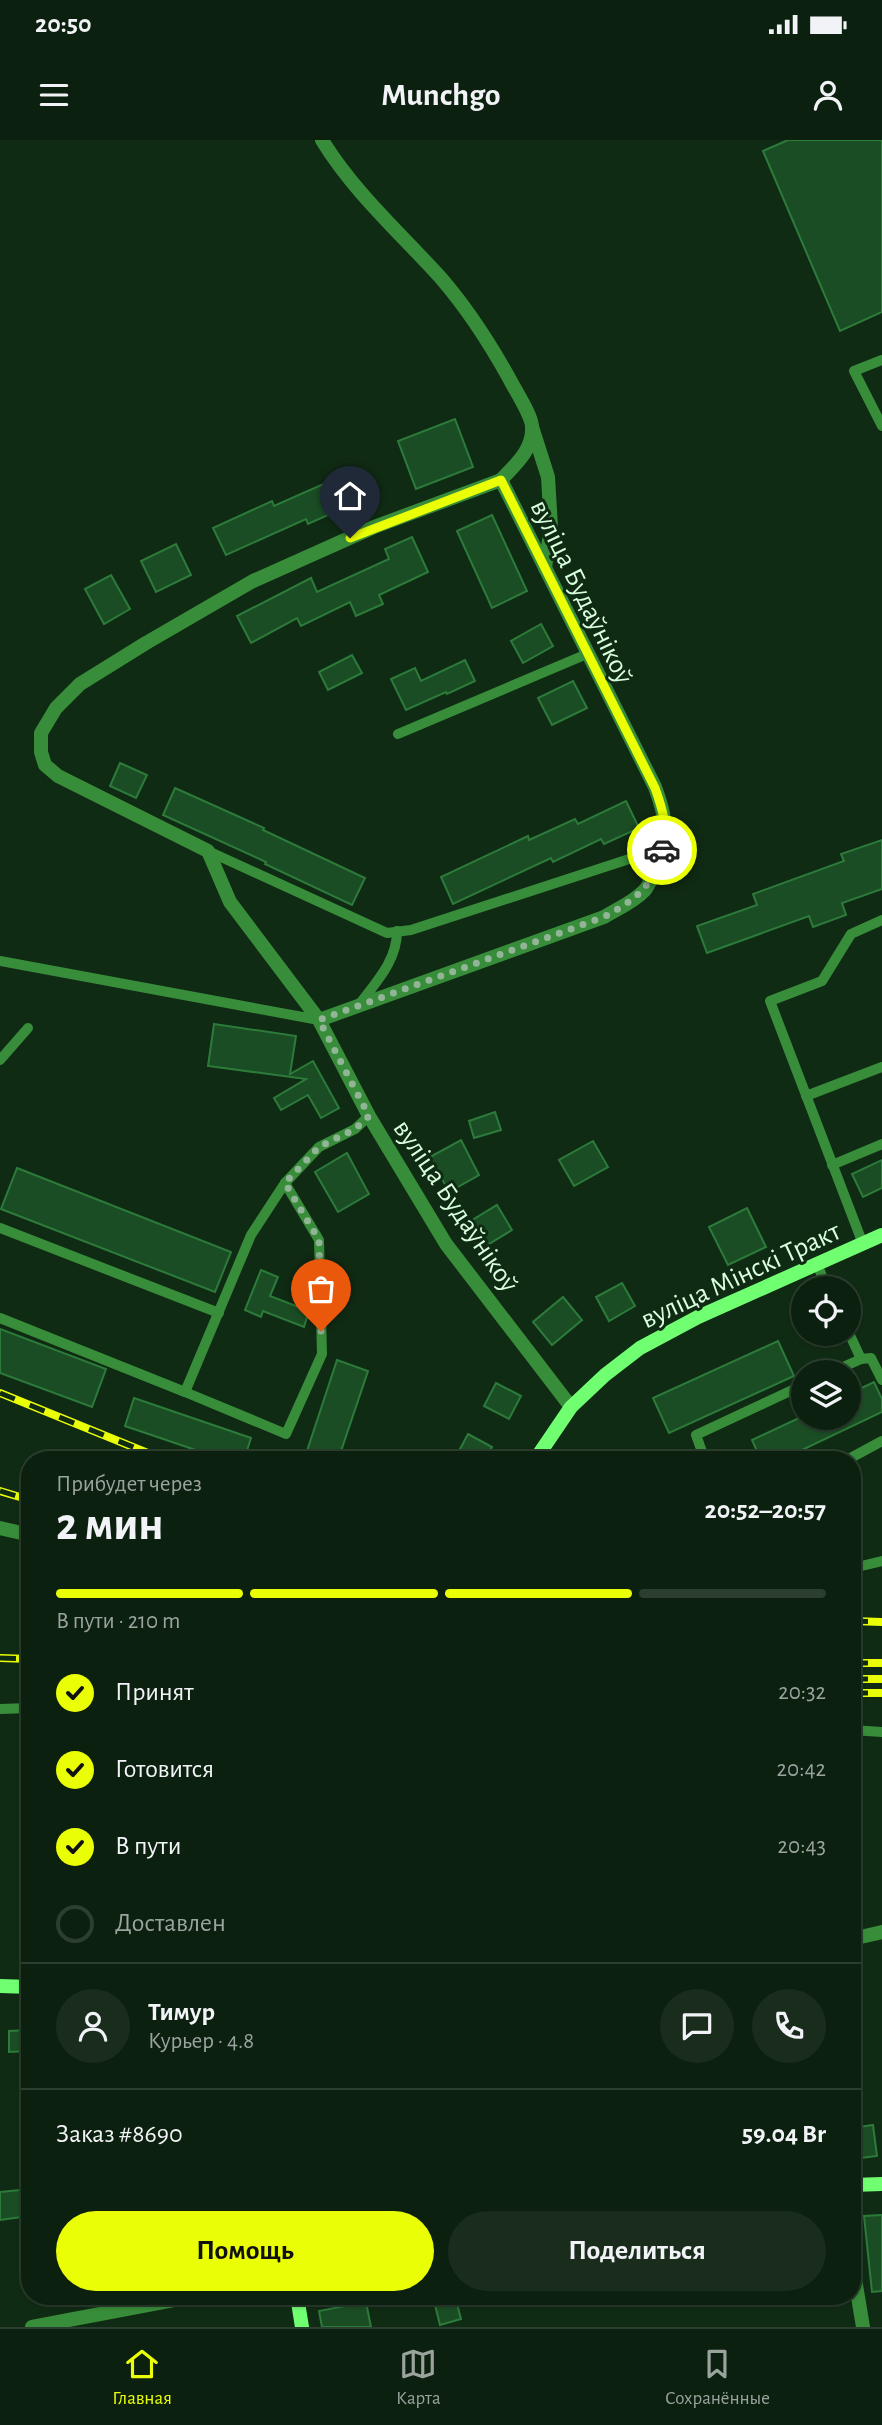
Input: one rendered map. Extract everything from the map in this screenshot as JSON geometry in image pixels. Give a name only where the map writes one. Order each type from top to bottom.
[{"type":"street","points":[[322,140],[332,156],[369,199],[443,280],[487,339],[519,396],[532,426],[548,477],[551,527],[545,569]]},
{"type":"street","points":[[501,480],[526,452],[532,426]]},
{"type":"street","name":"вуліца Будаўнікоў","points":[[319,1020],[604,917],[645,890],[659,861],[666,834],[664,812],[655,788],[501,480],[374,527],[253,581],[80,684],[56,708],[41,733],[41,752],[46,765],[58,776],[208,851],[230,902],[319,1020],[369,1116],[446,1244],[571,1407]]},
{"type":"street","name":"вуліца Мінскі Тракт","points":[[540,1451],[571,1407],[640,1348],[698,1317],[882,1235]]},
{"type":"street","points":[[0,1528],[21,1533]]},
{"type":"street","points":[[861,1937],[882,1932]]},
{"type":"street","points":[[0,1986],[21,1987]]},
{"type":"street","points":[[861,2185],[882,2184]]},
{"type":"street","points":[[32,2327],[148,2305]]},
{"type":"street","points":[[298,2305],[302,2327]]},
{"type":"street","points":[[859,2305],[863,2327]]},
{"type":"lane","points":[[882,360],[854,370],[882,426]]},
{"type":"lane","points":[[398,734],[587,654]]},
{"type":"lane","points":[[208,851],[387,933],[411,930],[663,848]]},
{"type":"lane","points":[[863,1244],[770,1001],[822,981],[851,934],[882,920]]},
{"type":"lane","points":[[359,1005],[390,963],[397,947],[397,932]]},
{"type":"lane","points":[[0,961],[319,1020]]},
{"type":"lane","points":[[0,1060],[28,1028]]},
{"type":"lane","points":[[806,1096],[882,1067]]},
{"type":"lane","points":[[185,1392],[251,1236],[285,1183],[319,1147],[355,1129],[369,1116]]},
{"type":"lane","points":[[832,1165],[882,1144]]},
{"type":"lane","points":[[0,1318],[286,1434],[322,1354],[319,1240],[285,1183]]},
{"type":"lane","points":[[0,1228],[219,1314]]},
{"type":"lane","points":[[817,1264],[822,1276]]},
{"type":"lane","points":[[855,1346],[861,1359],[871,1358],[882,1380]]},
{"type":"lane","points":[[701,1451],[695,1435],[791,1391]]},
{"type":"lane","points":[[861,1452],[882,1441]]},
{"type":"lane","points":[[861,1566],[882,1561]]},
{"type":"lane","points":[[0,1709],[21,1708]]},
{"type":"lane","points":[[861,1731],[882,1732]]},
{"type":"building","points":[[788,140],[882,140],[882,312],[840,331],[763,151]]},
{"type":"building","points":[[455,419],[473,467],[416,489],[398,441]]},
{"type":"building","points":[[346,474],[359,501],[308,524],[306,519],[226,555],[213,528],[272,501],[274,506]]},
{"type":"building","points":[[492,515],[527,591],[492,608],[457,531]]},
{"type":"building","points":[[412,537],[428,572],[379,595],[383,604],[356,616],[350,602],[301,626],[297,618],[251,643],[237,616],[311,578],[317,592],[389,559],[385,549]]},
{"type":"building","points":[[176,544],[191,575],[156,592],[141,561]]},
{"type":"building","points":[[111,575],[130,609],[104,624],[85,589]]},
{"type":"building","points":[[541,624],[553,646],[523,663],[511,641]]},
{"type":"building","points":[[352,655],[362,673],[328,690],[319,672]]},
{"type":"building","points":[[465,660],[475,681],[406,710],[391,679],[415,668],[421,681]]},
{"type":"building","points":[[573,681],[587,708],[552,725],[538,698]]},
{"type":"building","points":[[120,763],[147,775],[136,798],[110,786]]},
{"type":"building","points":[[175,788],[365,878],[352,905],[163,815]]},
{"type":"building","points":[[626,801],[639,828],[604,844],[601,839],[553,862],[551,858],[453,904],[441,877],[528,836],[529,840],[575,819],[578,824]]},
{"type":"building","points":[[882,840],[882,889],[842,903],[846,915],[813,927],[809,916],[707,953],[697,926],[757,905],[753,894],[844,861],[841,854]]},
{"type":"building","points":[[214,1024],[296,1036],[290,1074],[313,1061],[339,1108],[321,1118],[308,1095],[281,1110],[274,1098],[306,1079],[208,1066]]},
{"type":"building","points":[[495,1112],[501,1130],[474,1138],[469,1121]]},
{"type":"building","points":[[461,1140],[479,1175],[449,1192],[430,1157]]},
{"type":"building","points":[[593,1141],[608,1167],[574,1186],[559,1160]]},
{"type":"building","points":[[347,1153],[369,1194],[338,1212],[315,1172]]},
{"type":"building","points":[[882,1160],[882,1188],[863,1197],[852,1174]]},
{"type":"building","points":[[17,1168],[231,1252],[215,1292],[1,1209]]},
{"type":"building","points":[[497,1205],[512,1230],[479,1250],[464,1225]]},
{"type":"building","points":[[747,1208],[766,1247],[728,1265],[709,1227]]},
{"type":"building","points":[[261,1270],[278,1277],[270,1296],[309,1311],[304,1327],[263,1311],[261,1317],[245,1310]]},
{"type":"building","points":[[622,1283],[635,1306],[609,1321],[596,1297]]},
{"type":"building","points":[[563,1297],[582,1320],[552,1345],[533,1322]]},
{"type":"building","points":[[0,1329],[106,1369],[92,1407],[0,1373]]},
{"type":"building","points":[[778,1341],[791,1369],[791,1377],[669,1433],[653,1398]]},
{"type":"building","points":[[337,1360],[368,1371],[341,1451],[307,1451]]},
{"type":"building","points":[[874,1382],[882,1399],[882,1412],[861,1422],[861,1388]]},
{"type":"building","points":[[496,1383],[521,1396],[509,1419],[484,1406]]},
{"type":"building","points":[[134,1398],[251,1438],[247,1451],[199,1451],[125,1426]]},
{"type":"building","points":[[791,1422],[791,1430],[844,1430],[800,1451],[757,1451],[752,1440]]},
{"type":"building","points":[[468,1434],[492,1447],[490,1451],[459,1451]]},
{"type":"building","points":[[21,2030],[21,2051],[9,2052],[9,2031]]},
{"type":"building","points":[[873,2125],[877,2156],[861,2158],[861,2127]]},
{"type":"building","points":[[20,2190],[21,2217],[0,2220],[0,2192]]},
{"type":"building","points":[[882,2215],[882,2291],[872,2292],[864,2216]]},
{"type":"building","points":[[367,2305],[371,2327],[322,2327],[319,2311]]},
{"type":"building","points":[[435,2305],[457,2305],[461,2319],[440,2325]]},
{"type":"railway","points":[[0,1393],[143,1451]]},
{"type":"railway","points":[[0,1491],[21,1497]]},
{"type":"railway","points":[[861,1621],[882,1622]]},
{"type":"railway","points":[[0,1658],[21,1659]]},
{"type":"railway","points":[[861,1663],[882,1663]]},
{"type":"railway","points":[[861,1679],[882,1679]]},
{"type":"railway","points":[[861,1693],[882,1693]]},
{"type":"way so far","points":[[321,1331],[319,1240],[285,1183],[319,1147],[355,1129],[369,1116],[319,1020],[604,917],[645,890],[662,850]]},
{"type":"route","points":[[350,538],[501,480],[655,788],[664,812],[666,834],[662,850]]}]
